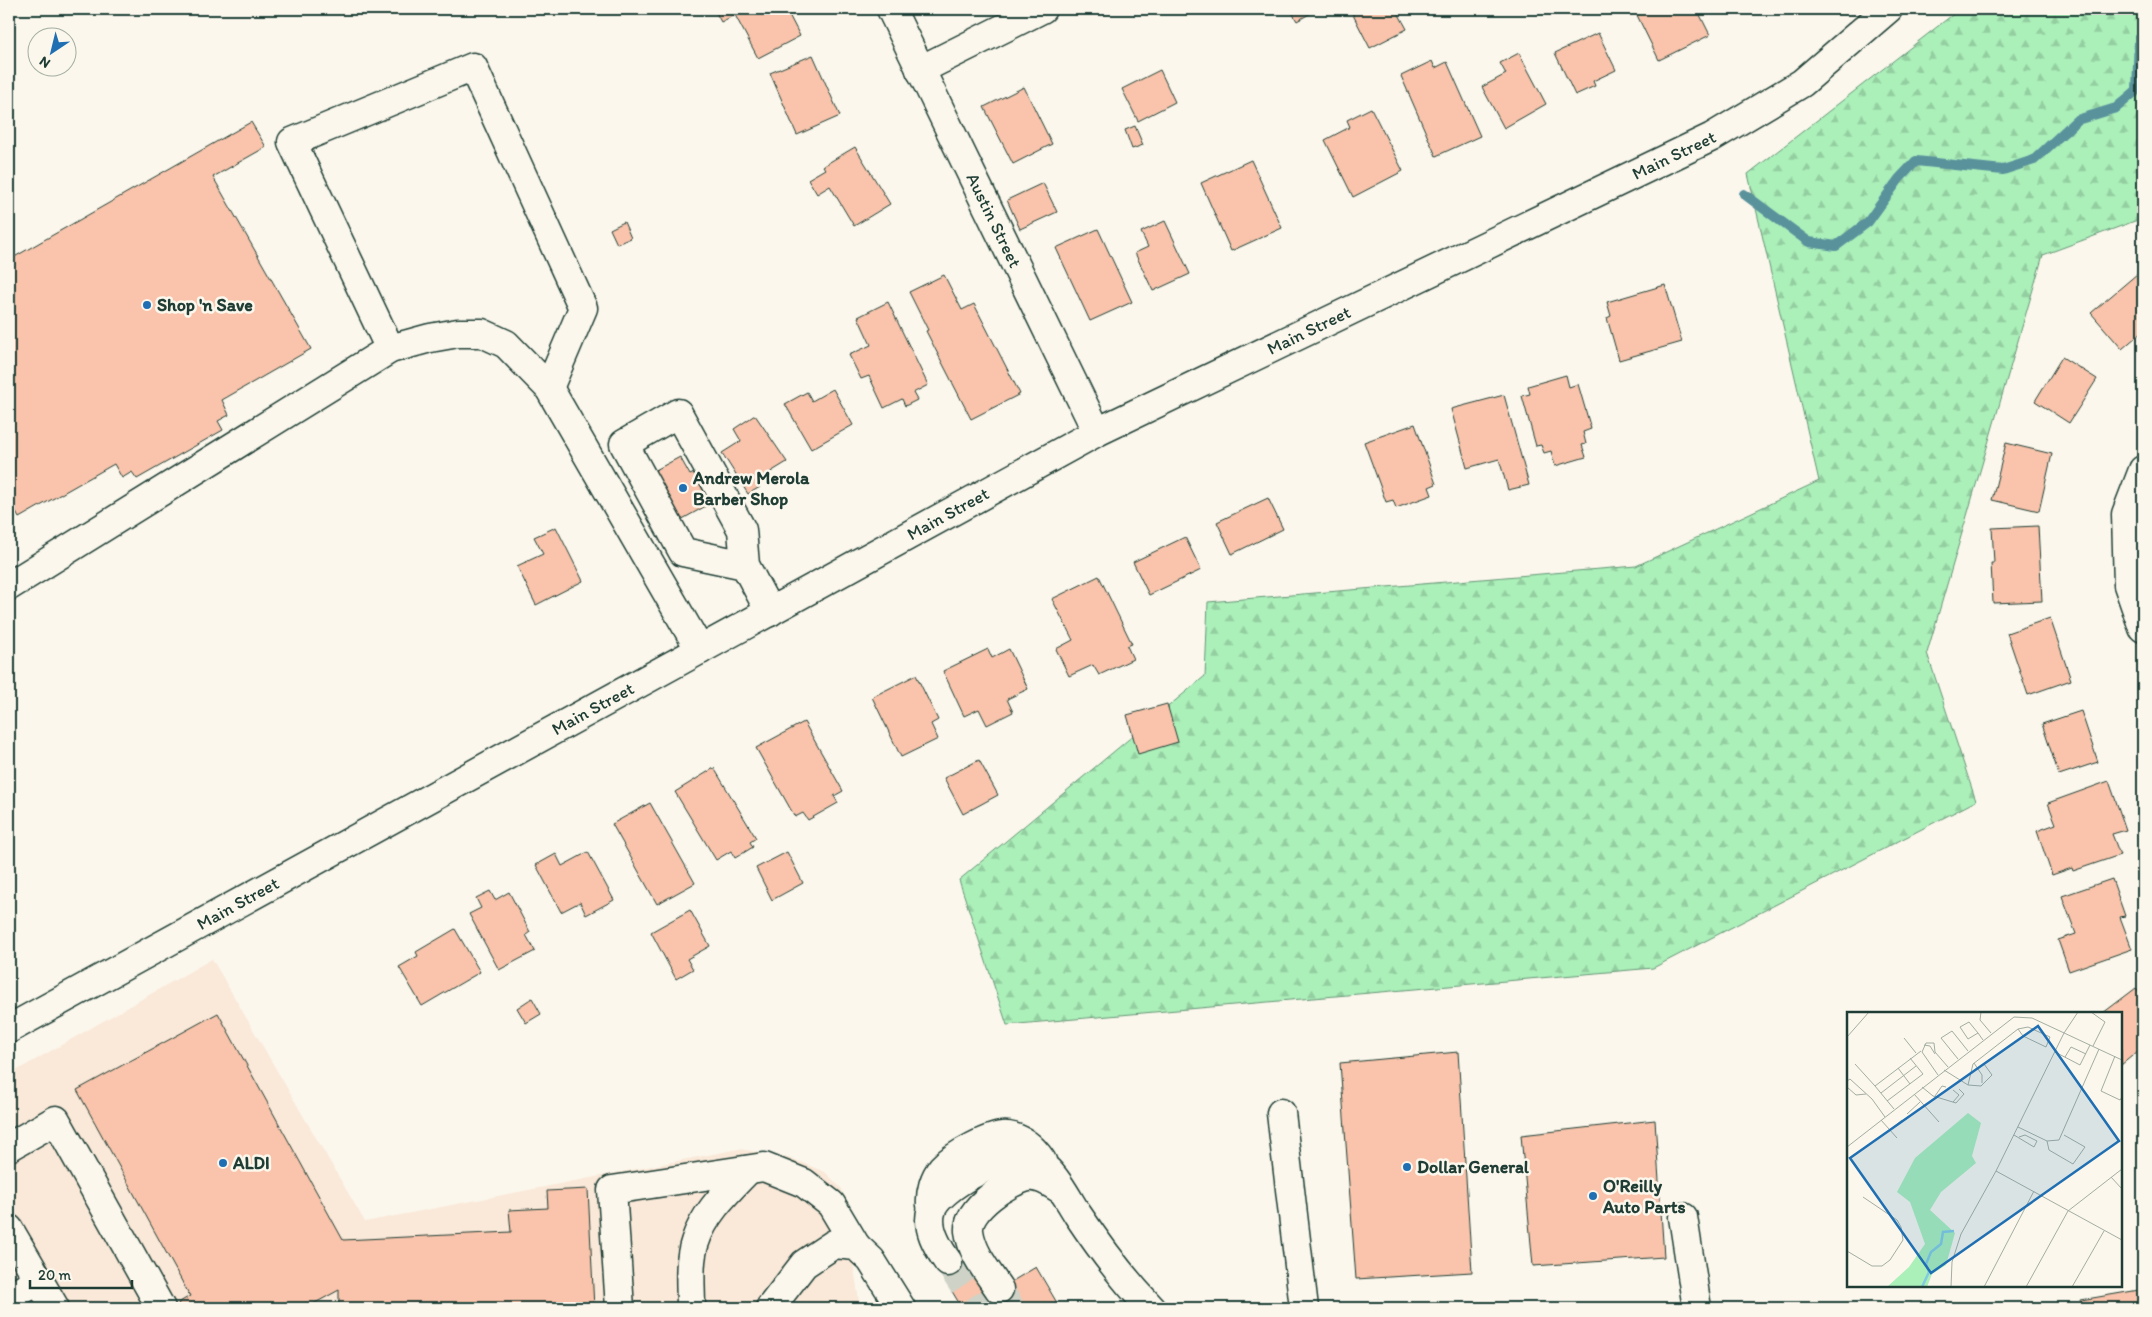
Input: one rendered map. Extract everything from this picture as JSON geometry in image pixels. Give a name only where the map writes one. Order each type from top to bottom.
[{"type":"street","name":"Austin Street","points":[[891,9],[1097,432]]},
{"type":"street","points":[[920,70],[1042,9]]},
{"type":"street","name":"Main Street","points":[[10,1024],[770,612],[1097,432],[1712,137],[1802,83],[1888,9]]},
{"type":"street","points":[[390,349],[292,142],[474,67],[583,308],[548,388]]},
{"type":"street","points":[[9,586],[390,349],[430,338],[458,333],[482,333],[506,344],[548,388],[700,650]]},
{"type":"street","points":[[745,565],[683,552],[624,444],[678,413],[742,530],[745,565],[770,612]]},
{"type":"street","points":[[2143,470],[2126,514],[2128,585],[2143,628]]},
{"type":"street","points":[[1281,1113],[1304,1308]]},
{"type":"street","points":[[9,1146],[56,1120],[161,1308]]},
{"type":"street","points":[[948,1262],[935,1242],[931,1211],[937,1199],[952,1186],[1008,1158],[1024,1156],[1054,1179],[1114,1267],[1151,1308]]},
{"type":"street","points":[[620,1308],[612,1190],[764,1167],[804,1183],[831,1204],[856,1246],[872,1260],[901,1308]]},
{"type":"street","points":[[691,1308],[691,1268],[694,1242],[710,1212],[748,1170]]},
{"type":"street","points":[[999,1289],[975,1253],[969,1231],[974,1214],[983,1203],[999,1192],[1029,1177],[1054,1179]]},
{"type":"street","points":[[1684,1217],[1697,1308]]},
{"type":"street","points":[[9,1229],[55,1308]]},
{"type":"street","points":[[770,1308],[804,1264],[834,1244],[856,1246]]},
{"type":"street","points":[[9,1297],[39,1281]]},
{"type":"shaded area","points":[[212,959],[365,1222],[739,1149],[788,1157],[825,1172],[842,1189],[860,1308],[9,1308],[9,1075]]},
{"type":"green space","points":[[1960,9],[2143,9],[2143,218],[2043,255],[1927,653],[1976,801],[1653,968],[1007,1025],[959,880],[1205,676],[1208,602],[1636,566],[1819,481],[1748,174]]},
{"type":"building","points":[[714,9],[786,9],[800,36],[758,58],[735,15],[721,22]]},
{"type":"building","points":[[1290,9],[1318,9],[1297,21]]},
{"type":"building","points":[[1350,9],[1396,9],[1407,29],[1370,48]]},
{"type":"building","points":[[1634,9],[1697,9],[1710,35],[1659,60]]},
{"type":"building","points":[[1598,33],[1616,70],[1593,81],[1595,86],[1575,95],[1555,53]]},
{"type":"building","points":[[1519,53],[1546,104],[1504,128],[1482,87],[1506,74],[1500,63]]},
{"type":"building","points":[[813,55],[840,116],[797,135],[770,73]]},
{"type":"building","points":[[1432,61],[1435,68],[1447,62],[1480,136],[1436,156],[1401,76]]},
{"type":"building","points":[[1160,70],[1175,102],[1138,121],[1122,89]]},
{"type":"building","points":[[1024,87],[1052,144],[1013,164],[984,107]]},
{"type":"building","points":[[1371,108],[1403,171],[1353,197],[1325,140],[1350,127],[1347,120]]},
{"type":"building","name":"Shop 'n Save","points":[[251,122],[266,147],[213,177],[311,349],[222,400],[229,415],[218,421],[223,430],[137,479],[132,472],[122,478],[114,464],[19,518],[9,499],[9,260]]},
{"type":"building","points":[[1135,126],[1143,145],[1132,149],[1125,130]]},
{"type":"building","points":[[855,147],[890,204],[854,226],[830,186],[817,194],[808,179],[825,169],[823,166]]},
{"type":"building","points":[[1251,160],[1282,228],[1231,251],[1201,183]]},
{"type":"building","points":[[1043,183],[1057,212],[1020,229],[1007,200]]},
{"type":"building","points":[[1165,221],[1190,274],[1153,291],[1135,253],[1148,247],[1141,232]]},
{"type":"building","points":[[624,222],[631,238],[617,244],[610,229]]},
{"type":"building","points":[[1098,229],[1132,302],[1090,321],[1056,248]]},
{"type":"building","points":[[2137,274],[2143,281],[2143,331],[2122,349],[2091,313]]},
{"type":"building","points":[[944,275],[962,310],[974,304],[1020,394],[971,419],[926,331],[928,330],[909,292]]},
{"type":"building","points":[[1665,285],[1682,342],[1619,360],[1607,318],[1611,316],[1607,302]]},
{"type":"building","points":[[888,302],[928,385],[913,393],[917,400],[905,406],[902,399],[884,408],[869,376],[861,379],[849,355],[871,345],[858,317]]},
{"type":"building","points":[[2062,357],[2097,379],[2069,423],[2035,401]]},
{"type":"building","points":[[1566,375],[1569,387],[1578,384],[1591,429],[1583,432],[1586,444],[1582,445],[1586,457],[1555,466],[1551,451],[1544,453],[1541,445],[1536,446],[1522,396],[1530,394],[1528,386]]},
{"type":"building","points":[[833,389],[853,425],[811,449],[785,404],[807,392],[812,401]]},
{"type":"building","points":[[1504,395],[1529,485],[1508,490],[1499,459],[1467,468],[1451,409]]},
{"type":"building","points":[[755,415],[787,462],[756,481],[760,487],[748,494],[722,453],[741,441],[734,429]]},
{"type":"building","points":[[1415,424],[1436,484],[1429,487],[1432,495],[1396,508],[1393,500],[1386,502],[1364,442]]},
{"type":"building","points":[[2006,443],[2052,454],[2039,511],[1992,500]]},
{"type":"building","name":"Andrew Merola Barber Shop","points":[[680,457],[690,475],[698,471],[715,501],[677,522],[650,473]]},
{"type":"building","points":[[1268,498],[1283,529],[1232,554],[1217,522]]},
{"type":"building","points":[[2038,526],[2042,601],[1993,603],[1991,563],[1994,563],[1992,528]]},
{"type":"building","points":[[556,527],[583,581],[536,605],[517,566],[543,554],[534,537]]},
{"type":"building","points":[[1185,537],[1201,570],[1149,595],[1133,562]]},
{"type":"building","points":[[1099,576],[1132,644],[1127,646],[1133,659],[1099,675],[1093,665],[1069,676],[1056,649],[1073,640],[1052,599]]},
{"type":"building","points":[[2050,618],[2071,680],[2028,695],[2007,633]]},
{"type":"building","points":[[988,649],[992,658],[1009,649],[1028,689],[1007,699],[1013,712],[987,725],[979,709],[964,716],[943,671]]},
{"type":"building","points":[[916,675],[938,720],[931,724],[938,739],[901,757],[872,697]]},
{"type":"building","points":[[1167,704],[1178,742],[1138,754],[1127,715]]},
{"type":"building","points":[[2081,711],[2098,762],[2059,775],[2042,724]]},
{"type":"building","points":[[804,722],[843,791],[834,796],[838,803],[808,820],[803,813],[795,817],[756,748]]},
{"type":"building","points":[[979,760],[998,795],[963,814],[944,778]]},
{"type":"building","points":[[714,768],[756,838],[750,842],[753,847],[735,858],[731,851],[716,860],[675,792]]},
{"type":"building","points":[[2109,781],[2126,830],[2112,834],[2120,855],[2073,871],[2072,868],[2052,875],[2037,831],[2056,824],[2048,803]]},
{"type":"building","points":[[650,803],[695,883],[657,904],[612,824]]},
{"type":"building","points":[[588,852],[614,900],[586,915],[580,902],[561,912],[536,865],[556,854],[562,866]]},
{"type":"building","points":[[787,852],[803,883],[772,900],[756,868]]},
{"type":"building","points":[[2112,879],[2125,916],[2120,917],[2132,949],[2069,971],[2058,940],[2076,934],[2062,896]]},
{"type":"building","points":[[490,891],[495,900],[509,892],[530,932],[526,935],[535,951],[499,970],[469,914],[481,908],[476,898]]},
{"type":"building","points":[[690,910],[710,946],[687,959],[693,969],[676,979],[651,932]]},
{"type":"building","points":[[455,929],[480,972],[422,1006],[399,967],[418,956],[416,952]]},
{"type":"building","points":[[2136,988],[2143,997],[2143,1047],[2122,1064],[2122,1012],[2104,1012]]},
{"type":"building","points":[[532,998],[541,1014],[526,1023],[517,1008]]},
{"type":"building","points":[[218,1013],[343,1240],[511,1232],[509,1210],[548,1208],[547,1191],[588,1189],[594,1308],[339,1308],[339,1290],[306,1308],[181,1308],[178,1303],[190,1296],[77,1090]]},
{"type":"building","name":"Dollar General","points":[[1458,1052],[1472,1272],[1356,1279],[1340,1063]]},
{"type":"building","name":"O'Reilly Auto Parts","points":[[1655,1120],[1664,1257],[1533,1266],[1521,1135]]},
{"type":"building","points":[[964,1253],[989,1295],[1036,1267],[1060,1308],[962,1308],[938,1268]]},
{"type":"building","points":[[2139,1290],[2142,1308],[2082,1308],[2081,1300]]},
{"type":"waterway","points":[[1744,194],[1809,242],[1836,246],[1868,222],[1899,179],[1916,161],[2003,170],[2034,160],[2077,120],[2116,108],[2137,90],[2139,39],[2143,34]]},
{"type":"tunnel","points":[[948,1262],[978,1308]]},
{"type":"tunnel","points":[[999,1289],[1011,1308]]},
{"type":"place","name":"Shop 'n Save","points":[[147,305]]},
{"type":"place","name":"Andrew Merola Barber Shop","points":[[683,488]]},
{"type":"place","name":"ALDI","points":[[223,1163]]},
{"type":"place","name":"Dollar General","points":[[1407,1167]]},
{"type":"place","name":"O'Reilly Auto Parts","points":[[1593,1196]]}]
